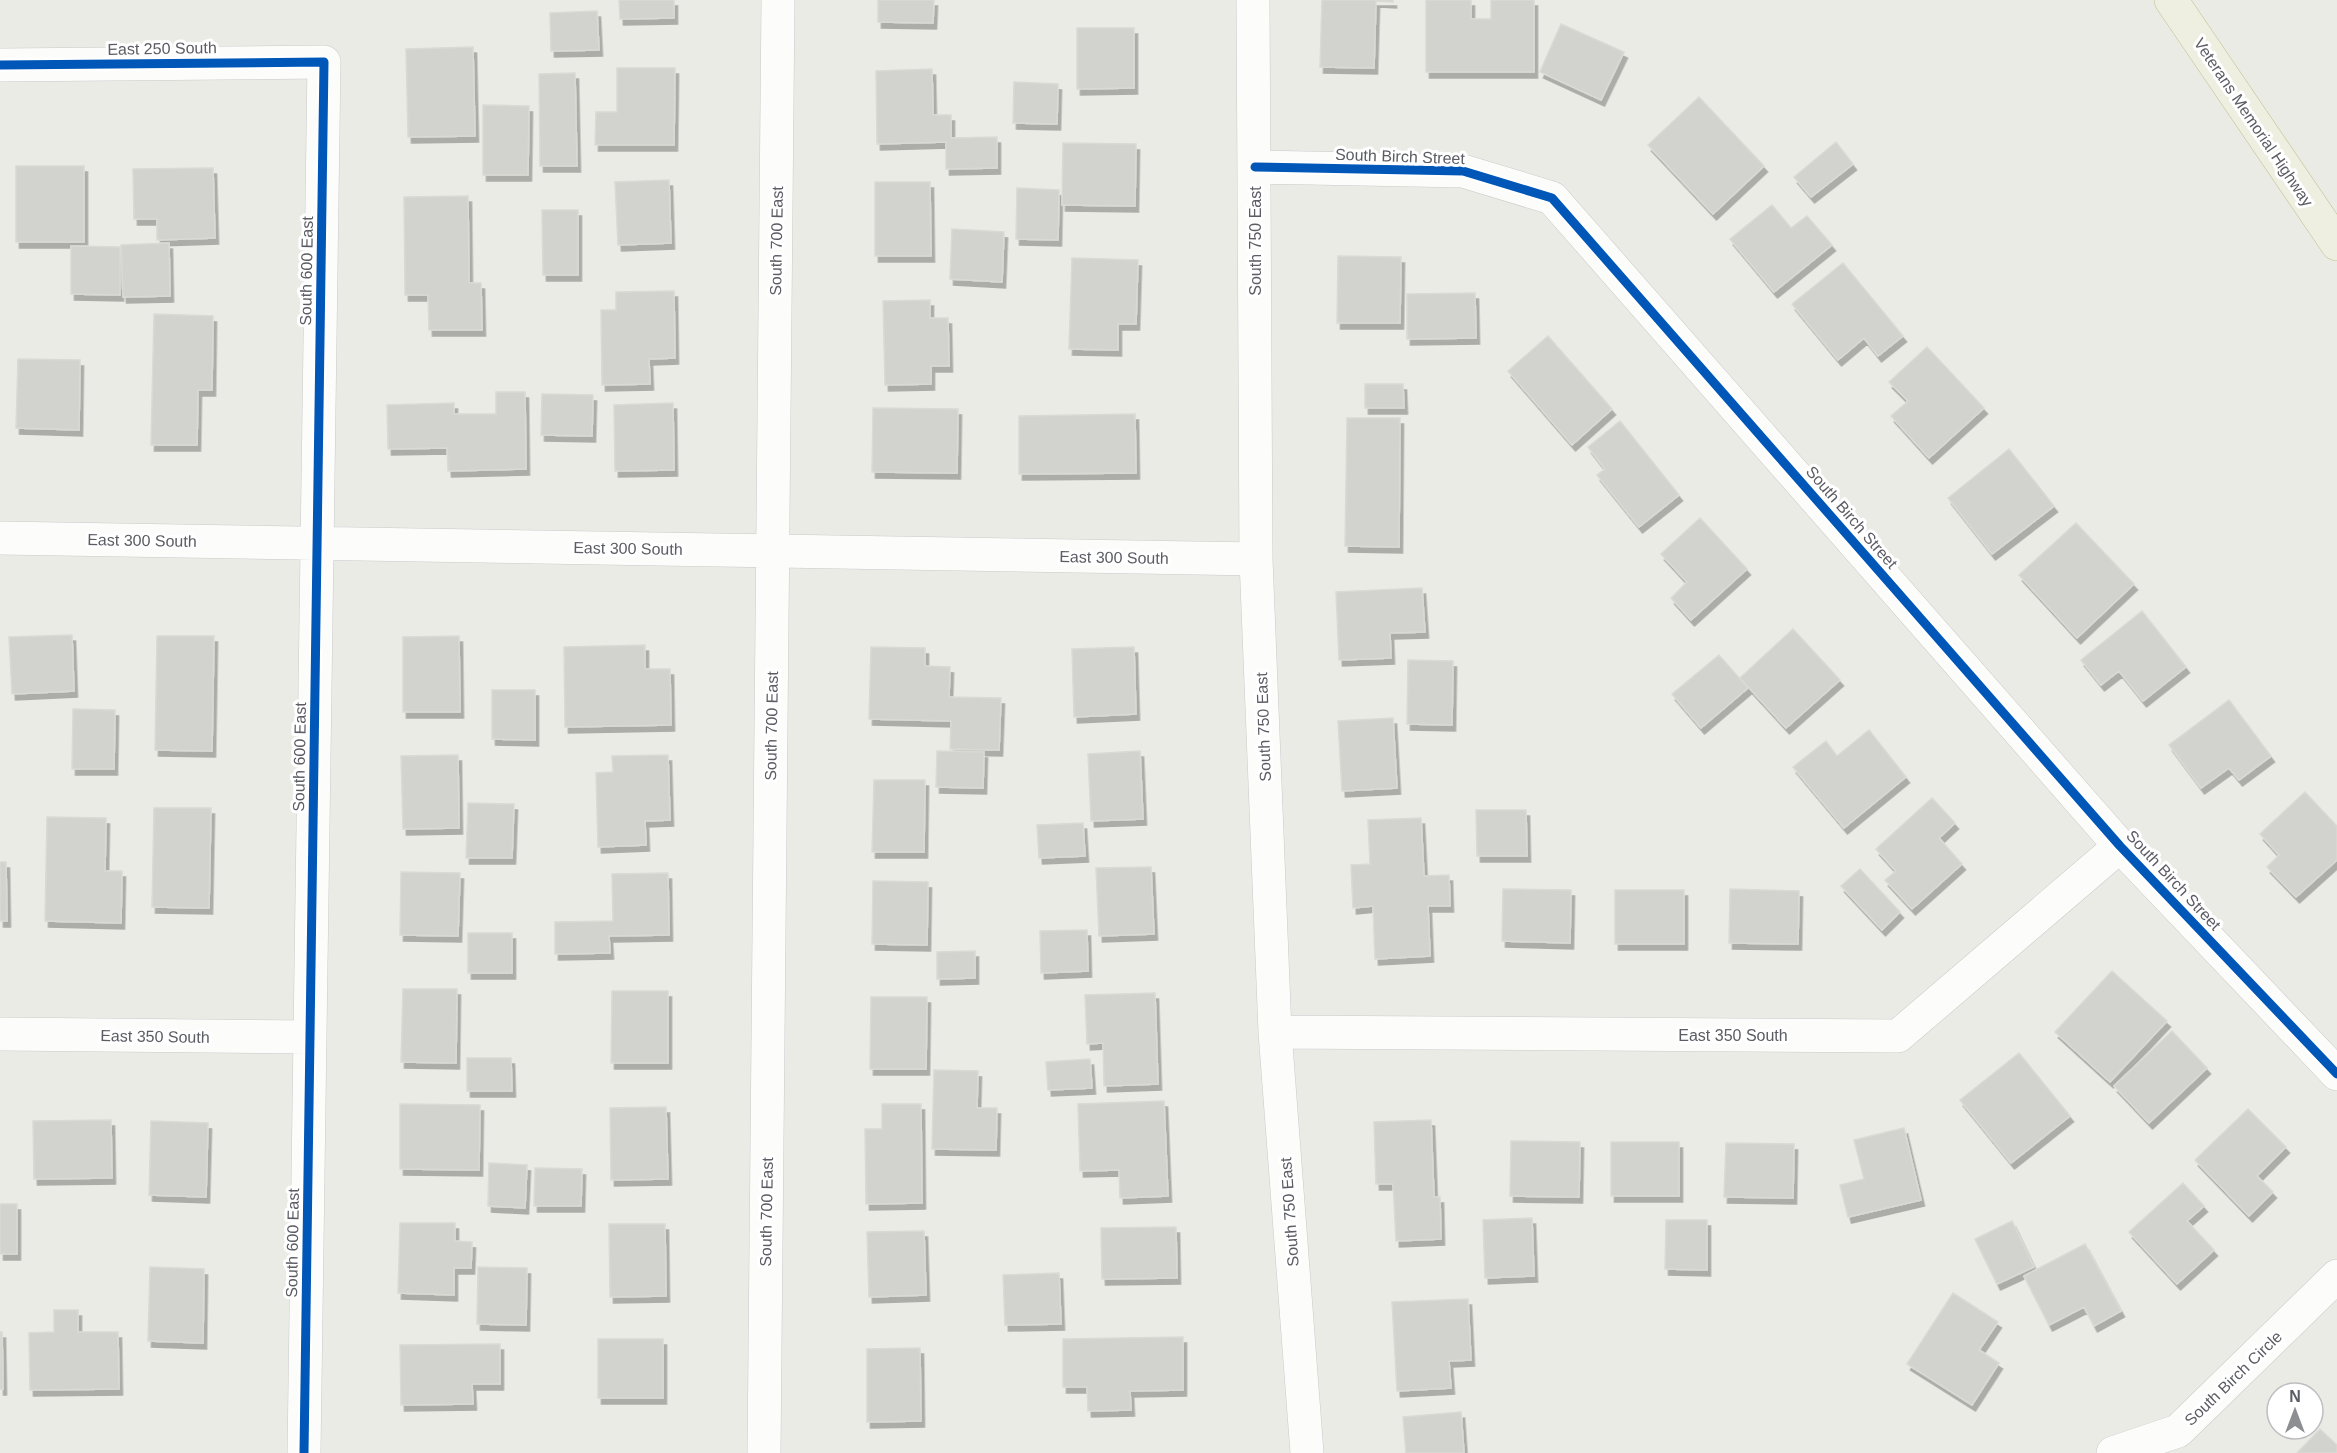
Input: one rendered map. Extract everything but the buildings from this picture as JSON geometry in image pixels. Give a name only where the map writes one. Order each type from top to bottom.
[{"type":"highway","name":"Veterans Memorial Highway","points":[[2171,0],[2337,244]]},
{"type":"street","name":"South 700 East","points":[[764,1453],[778,0]]},
{"type":"street","name":"South 750 East","points":[[1253,0],[1256,559],[1275,1032],[1307,1453]]},
{"type":"street","name":"East 250 South","points":[[0,65],[324,62]]},
{"type":"street","name":"South 600 East","points":[[304,1453],[324,62]]},
{"type":"street","name":"South Birch Street","points":[[1255,167],[1463,171],[1552,198],[2120,846],[2337,1074]]},
{"type":"street","name":"East 300 South","points":[[0,538],[1256,559]]},
{"type":"street","name":"East 350 South","points":[[1275,1032],[1898,1036],[2120,846]]},
{"type":"street","name":"East 350 South","points":[[0,1034],[310,1037]]},
{"type":"street","name":"South Birch Circle","points":[[2113,1453],[2178,1431],[2337,1276]]},
{"type":"cycle path","points":[[0,65],[324,62],[304,1453]]},
{"type":"cycle path","points":[[1255,167],[1463,171],[1552,198],[2120,846],[2337,1074]]}]
